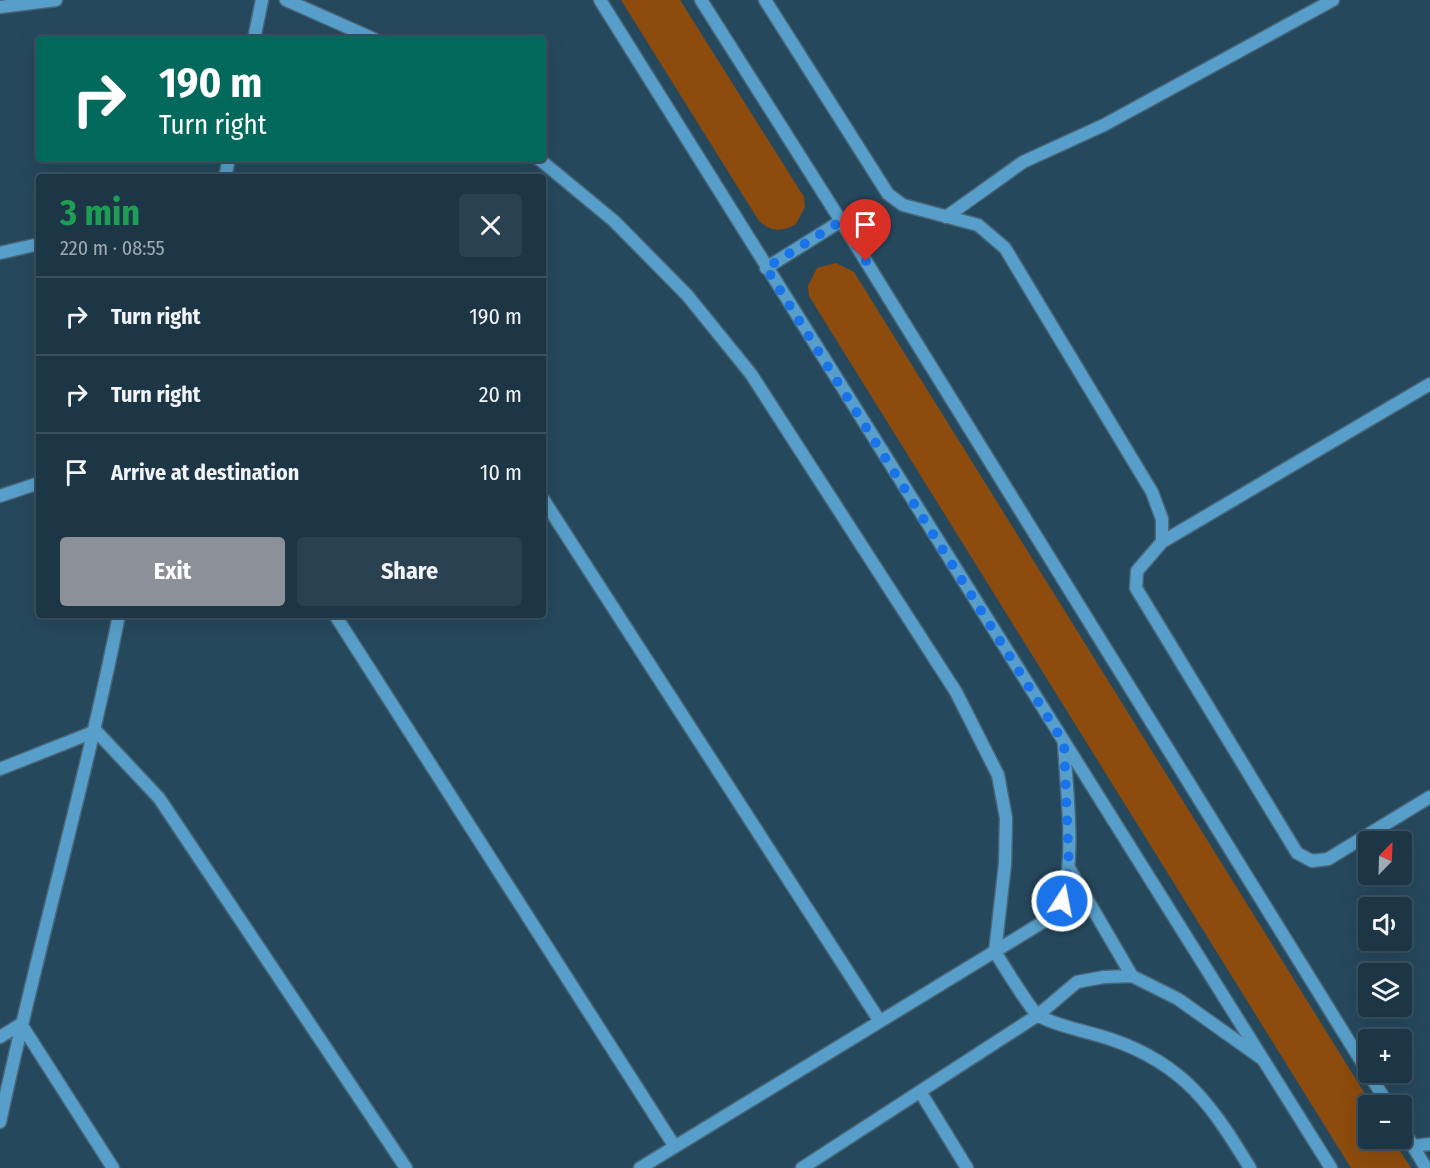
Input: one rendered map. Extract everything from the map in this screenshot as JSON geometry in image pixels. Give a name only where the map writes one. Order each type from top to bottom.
[{"type":"street","points":[[0,7],[56,0]]},
{"type":"street","points":[[255,36],[262,0]]},
{"type":"street","points":[[286,0],[367,36]]},
{"type":"street","points":[[600,0],[1330,1168]]},
{"type":"street","points":[[700,0],[841,221],[1358,1056]]},
{"type":"street","points":[[765,0],[888,194],[903,205],[978,225],[1005,248],[1152,492],[1162,519],[1162,542]]},
{"type":"street","points":[[946,217],[1023,162],[1104,125],[1333,0]]},
{"type":"street","points":[[542,162],[614,221],[687,295],[751,374],[956,692],[998,775],[1006,818],[1005,864],[995,952],[1038,1015],[1116,1040],[1165,1063],[1198,1090],[1227,1129],[1250,1168]]},
{"type":"street","points":[[766,268],[841,221]]},
{"type":"street","points":[[0,253],[36,245]]},
{"type":"street","points":[[1430,384],[1162,542],[1137,571],[1136,588],[1297,853],[1312,861],[1328,859],[1430,797]]},
{"type":"street","points":[[0,496],[36,484]]},
{"type":"street","points":[[546,504],[879,1020]]},
{"type":"street","points":[[0,1122],[21,1024],[96,731],[118,618]]},
{"type":"street","points":[[337,618],[675,1147]]},
{"type":"street","points":[[0,769],[96,731]]},
{"type":"street","points":[[96,731],[159,798],[406,1168]]},
{"type":"street","points":[[640,1168],[1056,914],[1062,901],[1069,868],[1064,743]]},
{"type":"street","points":[[1069,868],[1132,976]]},
{"type":"street","points":[[802,1168],[921,1093],[1038,1015],[1077,982],[1104,977],[1132,976],[1179,999],[1263,1059]]},
{"type":"street","points":[[0,1037],[21,1024]]},
{"type":"street","points":[[21,1024],[113,1168]]},
{"type":"street","points":[[921,1093],[967,1168]]},
{"type":"street","points":[[1412,1143],[1426,1168]]},
{"type":"street","points":[[1414,1146],[1430,1144]]},
{"type":"shaded area","points":[[621,0],[680,0],[804,197],[805,207],[796,224],[777,230],[759,221]]},
{"type":"shaded area","points":[[836,263],[854,272],[1366,1095],[1358,1095],[1358,1149],[1399,1149],[1411,1168],[1351,1168],[809,296],[808,286],[817,268]]},
{"type":"route","points":[[866,261],[841,221],[766,268],[1064,743],[1069,868],[1062,901]]}]
